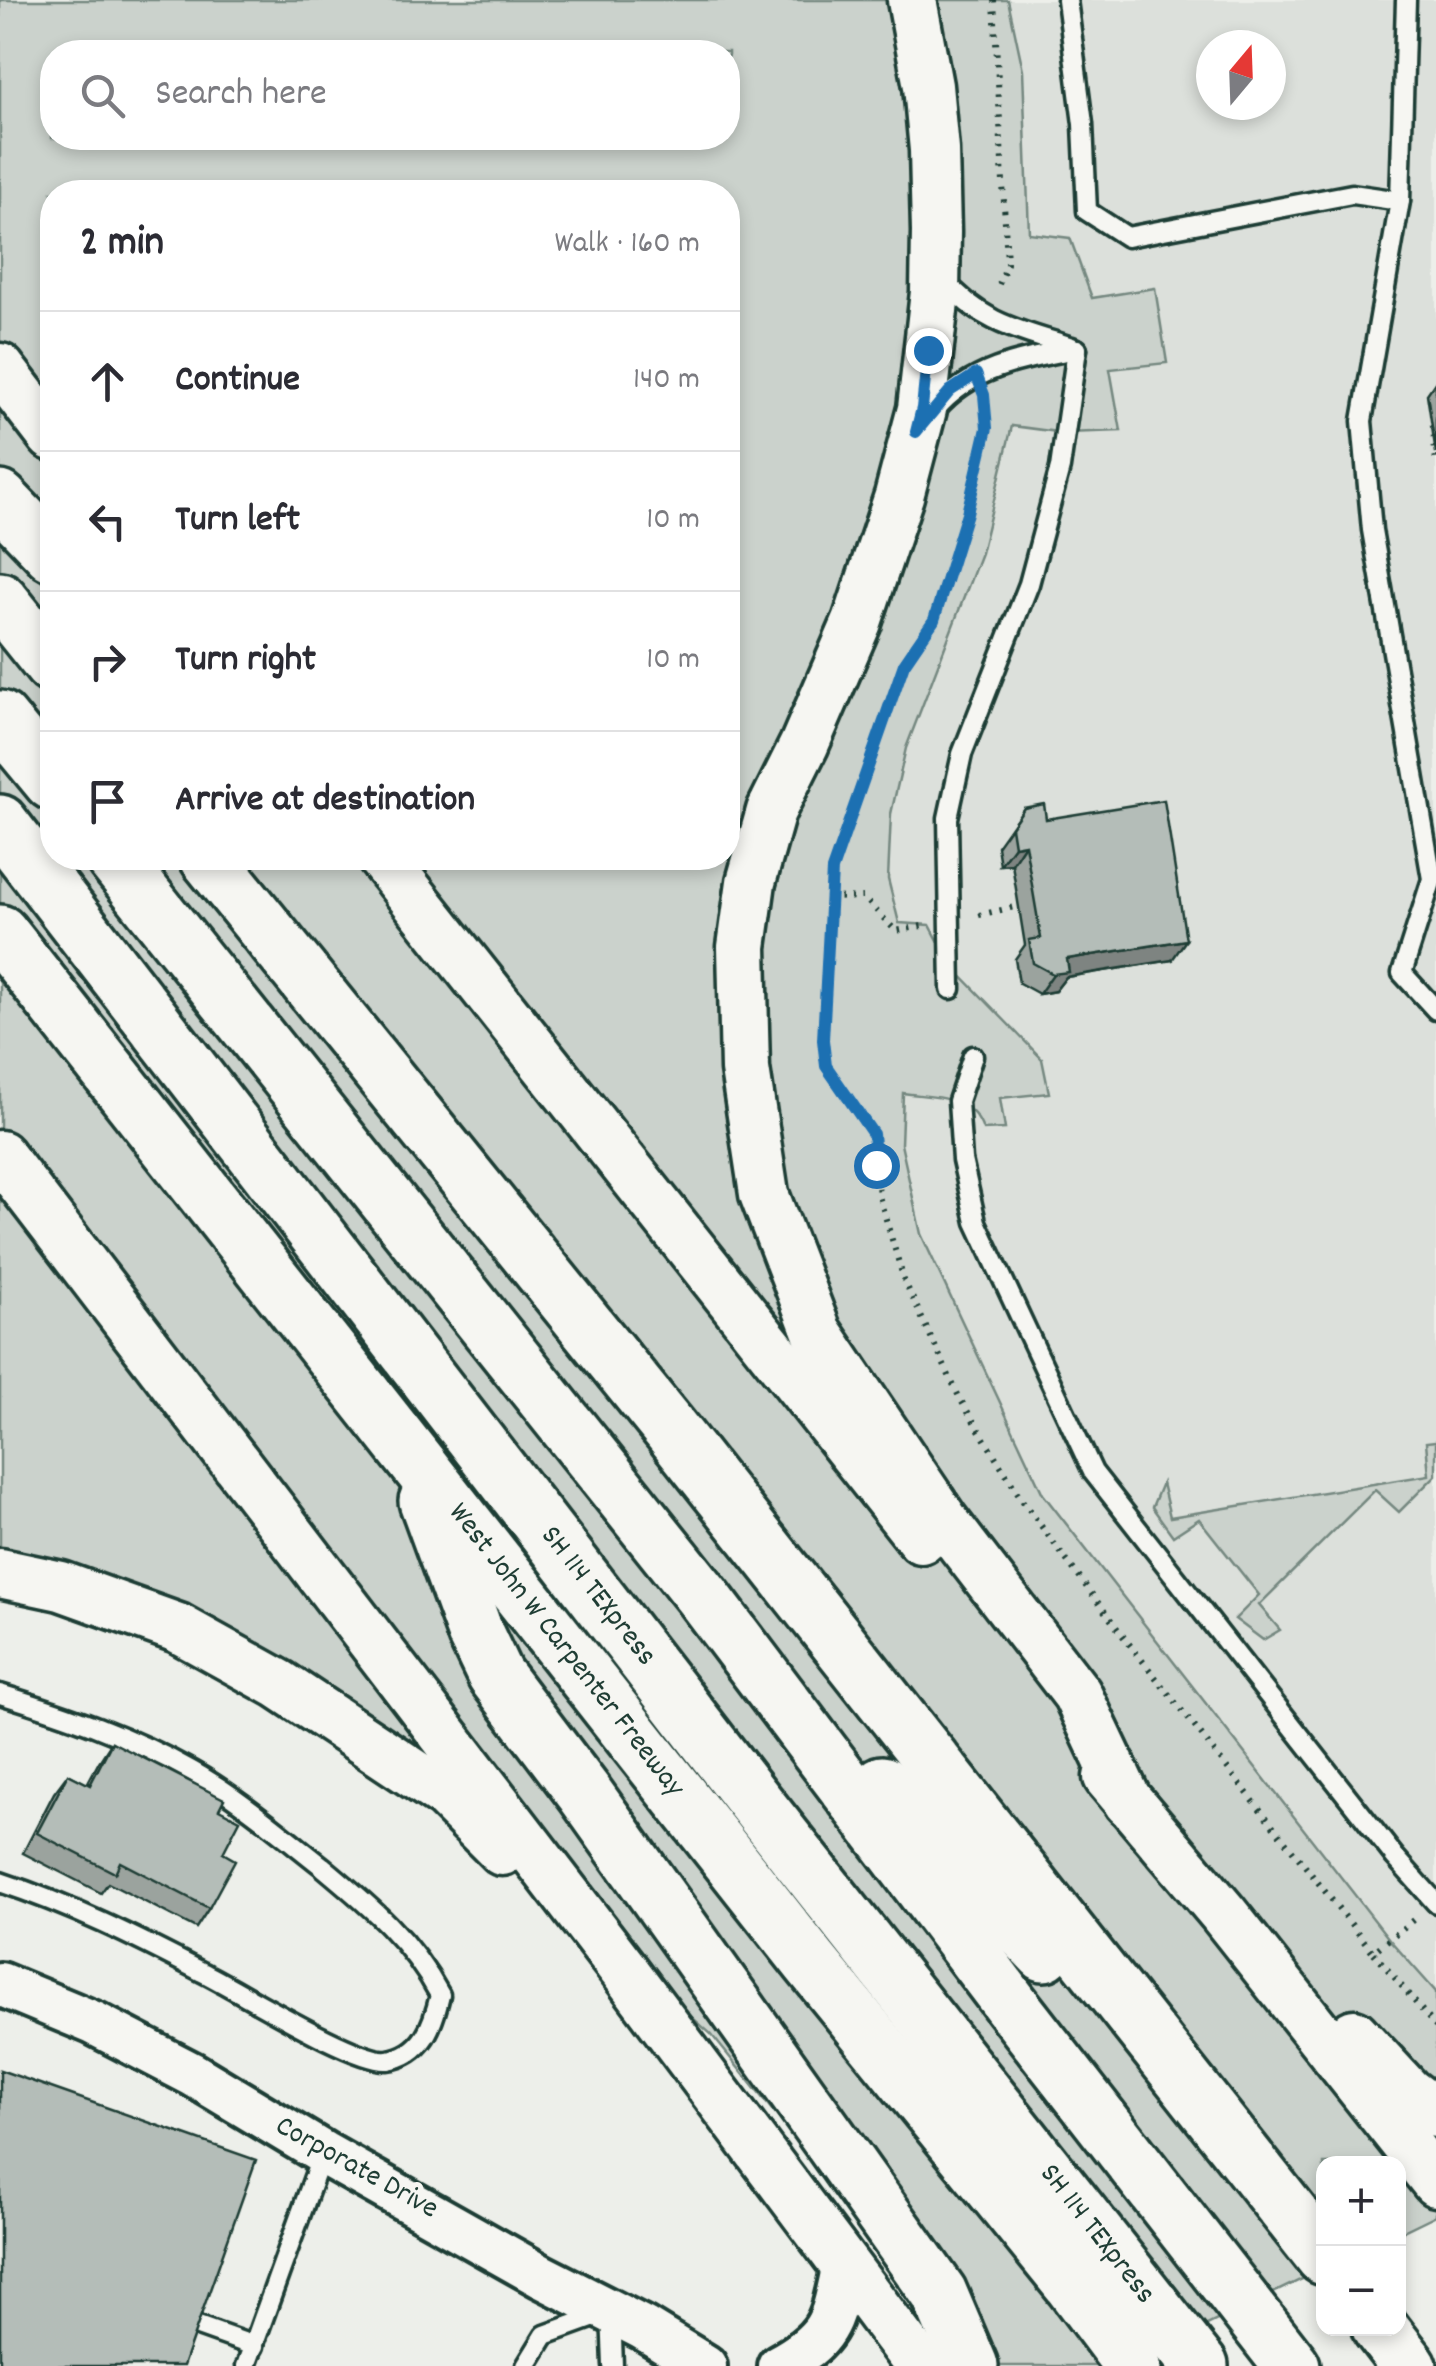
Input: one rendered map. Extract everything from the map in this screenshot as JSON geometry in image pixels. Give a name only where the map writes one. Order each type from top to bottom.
[{"type":"highway","points":[[0,499],[40,541]]},
{"type":"highway","points":[[0,600],[40,649]]},
{"type":"highway","points":[[0,718],[40,767]]},
{"type":"highway","name":"SH 114 TEXpress","points":[[0,823],[751,1797],[1200,2366]]},
{"type":"highway","points":[[124,870],[704,1598],[1012,2006],[1292,2366]]},
{"type":"highway","points":[[218,870],[670,1428],[1316,2247]]},
{"type":"highway","name":"West John W Carpenter Freeway","points":[[0,933],[1133,2366]]},
{"type":"highway","points":[[411,1456],[476,1635],[495,1675],[585,1794],[938,2293],[970,2366]]},
{"type":"highway","points":[[704,1598],[1271,2190]]},
{"type":"highway","points":[[1386,2336],[1409,2366]]},
{"type":"main road","points":[[912,0],[928,86],[934,150],[936,270],[922,408],[899,496],[857,622],[771,811],[751,882],[742,947],[745,1069],[764,1194],[817,1332],[944,1521],[1077,1694],[1128,1802]]},
{"type":"main road","points":[[0,368],[40,420]]},
{"type":"main road","points":[[391,870],[1128,1802],[1223,1913],[1436,2182]]},
{"type":"main road","points":[[0,1155],[626,1973],[920,2366]]},
{"type":"main road","points":[[0,1573],[61,1586],[178,1628],[279,1684],[446,1795],[626,1973]]},
{"type":"main road","points":[[1223,1913],[1282,1957],[1408,2092],[1436,2113]]},
{"type":"street","name":"Corporate Drive","points":[[0,1984],[94,2022],[192,2074],[323,2153],[705,2366]]},
{"type":"street","points":[[779,2366],[809,2350],[832,2321],[844,2264]]},
{"type":"lane","points":[[1066,0],[1083,124],[1086,211],[1127,237],[1352,194],[1400,201]]},
{"type":"lane","points":[[1406,0],[1400,201],[1362,421],[1372,530],[1432,879],[1402,974],[1436,1010]]},
{"type":"lane","points":[[936,270],[958,296],[984,316],[1077,349]]},
{"type":"lane","points":[[916,432],[950,391],[976,374],[1077,349]]},
{"type":"lane","points":[[950,989],[948,818],[962,754],[1029,584],[1060,468],[1077,349]]},
{"type":"lane","points":[[973,1056],[958,1101],[962,1160],[976,1222],[1093,1472],[1374,1830],[1436,1903]]},
{"type":"lane","points":[[0,1694],[65,1714],[192,1771],[264,1820],[369,1905],[422,1960],[440,1995],[433,2025],[413,2053],[384,2061],[336,2044],[204,1972],[50,1898],[0,1882]]},
{"type":"lane","points":[[246,2366],[323,2153]]},
{"type":"lane","points":[[526,2366],[546,2335],[611,2311],[612,2366]]},
{"type":"lane","points":[[195,2325],[254,2346]]},
{"type":"path","points":[[984,316],[1007,264],[994,0]]},
{"type":"path","points":[[976,374],[984,395],[987,428],[967,513],[934,620],[904,664],[832,870],[824,1024],[826,1066],[873,1134],[878,1196],[904,1280],[960,1399],[1015,1488],[1126,1640],[1436,2028]]},
{"type":"path","points":[[1432,395],[1429,411],[1436,463]]},
{"type":"path","points":[[1374,1952],[1436,1903]]},
{"type":"shaded area","points":[[0,0],[1008,0],[1023,70],[1029,233],[1070,238],[1092,298],[1155,288],[1167,363],[1110,369],[1121,431],[1065,433],[1012,426],[981,553],[906,748],[891,814],[888,879],[899,923],[930,925],[951,965],[1042,1059],[1049,1093],[1000,1098],[1005,1129],[983,1130],[977,1118],[961,1104],[903,1093],[901,1144],[921,1234],[1043,1494],[1389,1939],[1436,1992],[1436,2215],[1406,2230],[1406,2156],[1316,2156],[1316,2272],[1122,2366],[978,2366],[711,2034],[348,1713],[62,1563],[0,1550]]},
{"type":"shaded area","points":[[1008,0],[1436,0],[1436,1992],[1389,1939],[1043,1494],[921,1234],[901,1144],[902,1093],[888,879],[891,814],[906,748],[981,553],[1012,425],[1023,70]]},
{"type":"shaded area","points":[[1436,1441],[1436,1475],[1399,1512],[1375,1490],[1259,1605],[1280,1630],[1263,1640],[1235,1619],[1259,1595],[1199,1519],[1173,1536],[1152,1507],[1162,1483],[1170,1517],[1429,1475],[1426,1442]]},
{"type":"building","points":[[1164,800],[1186,940],[1067,959],[1069,972],[1053,974],[1033,963],[1029,940],[1041,938],[1025,844],[1014,846],[1011,827],[1024,808],[1044,804],[1046,819]]},
{"type":"building","points":[[112,1742],[224,1799],[219,1809],[240,1820],[223,1853],[235,1860],[209,1908],[120,1862],[115,1873],[37,1833],[68,1774],[90,1785]]},
{"type":"building","points":[[0,2070],[256,2160],[183,2366],[0,2366]]},
{"type":"route","points":[[876,1165],[873,1134],[826,1066],[823,1040],[829,898],[832,870],[904,664],[934,620],[967,513],[987,428],[984,395],[976,374],[950,391],[916,432],[928,350]]}]
